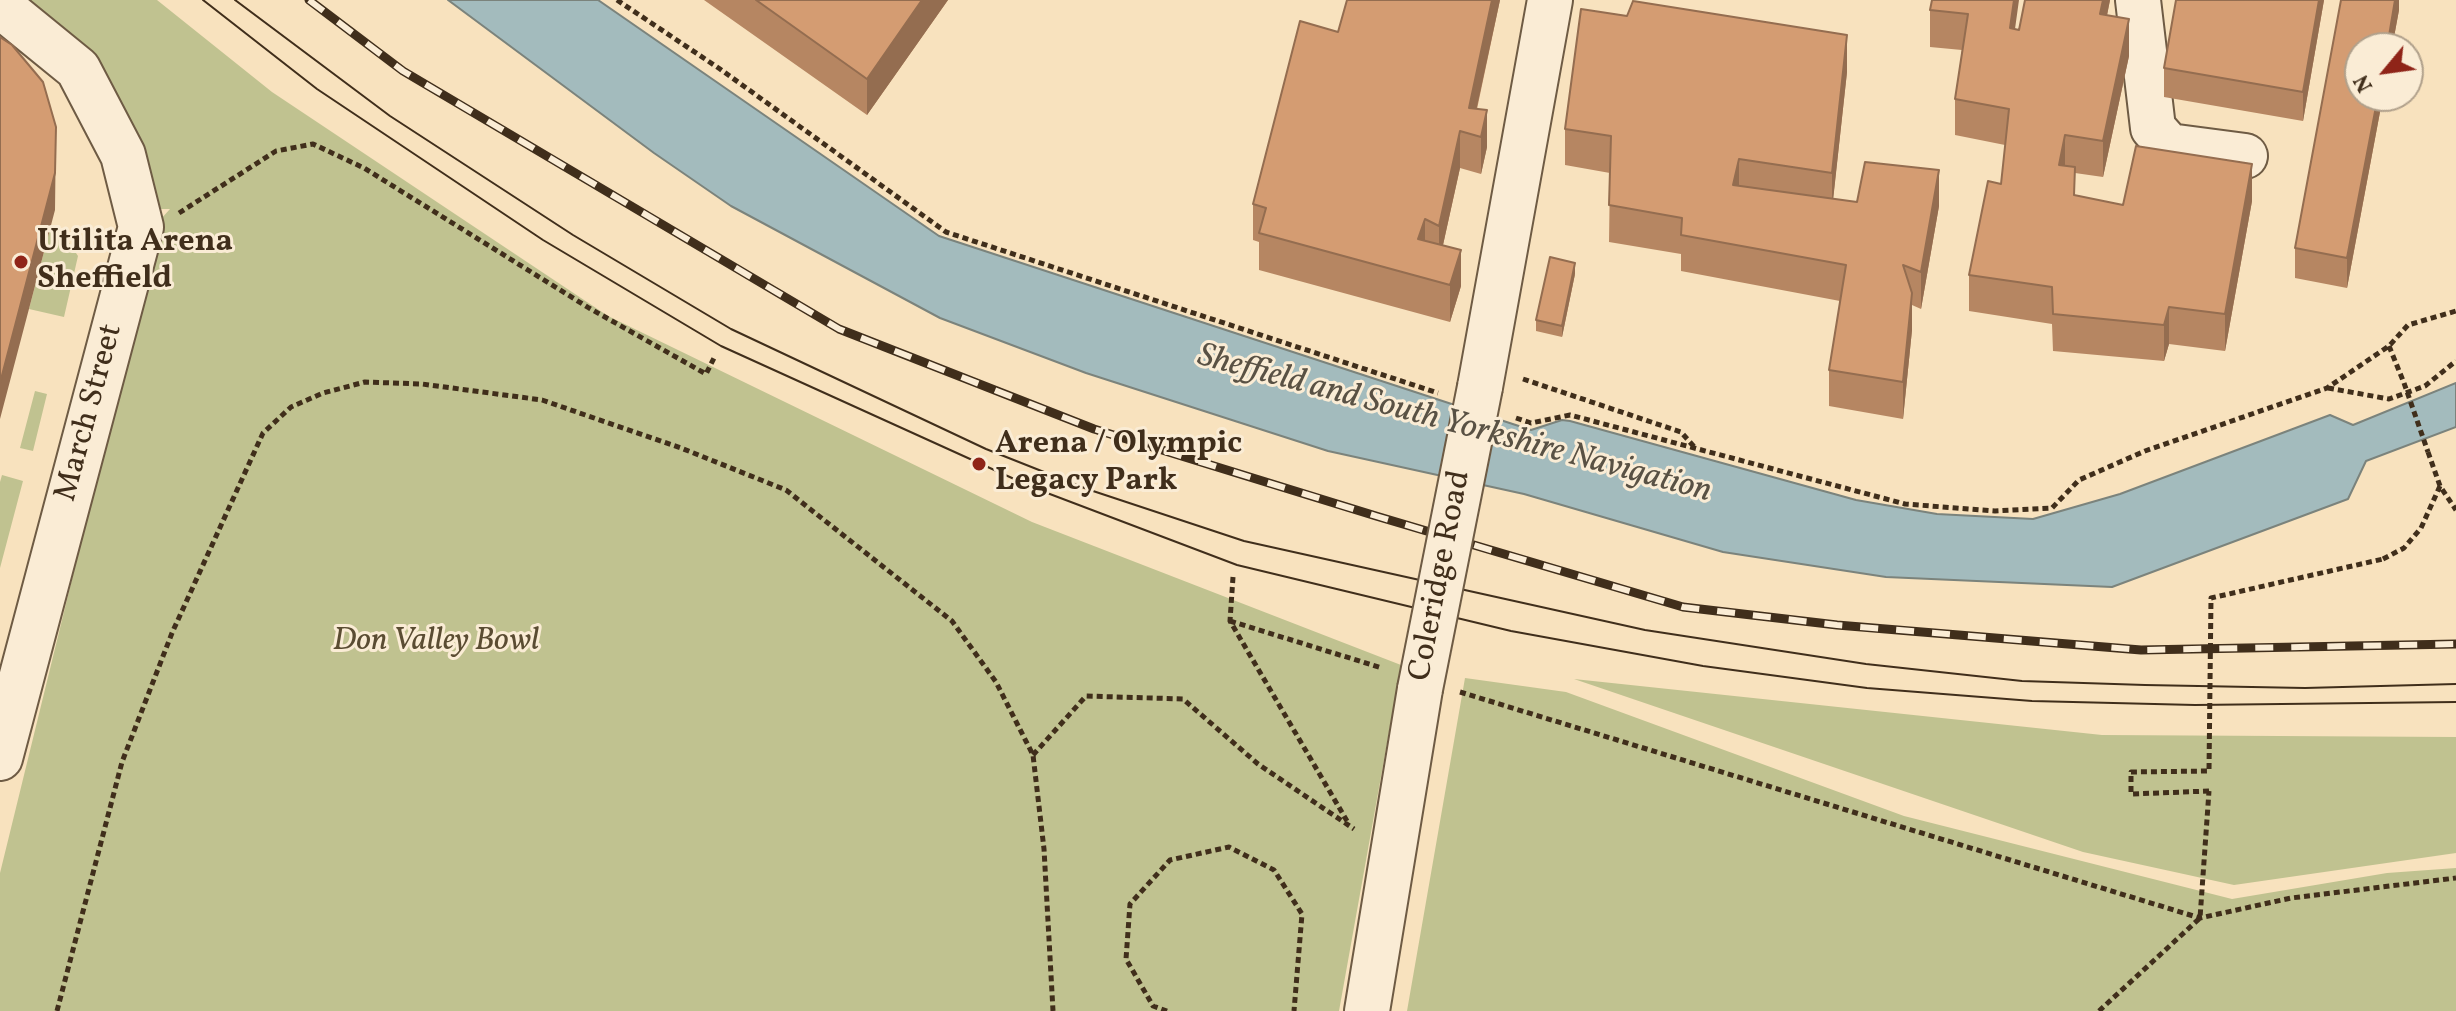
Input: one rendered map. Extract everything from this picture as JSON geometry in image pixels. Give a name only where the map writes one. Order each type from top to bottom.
[{"type":"street","name":"Coleridge Road","points":[[1367,1011],[1476,390],[1550,0]]},
{"type":"street","points":[[2138,0],[2153,128],[2169,146],[2245,156]]},
{"type":"street","name":"March Street","points":[[0,758],[141,227],[123,155],[78,69],[4,11]]},
{"type":"path","points":[[617,0],[720,69],[946,232],[1476,390],[1681,432],[1697,450]]},
{"type":"path","points":[[141,227],[188,210],[276,151],[313,144],[364,168],[589,308],[706,374],[714,358]]},
{"type":"path","points":[[1476,390],[1531,423],[1570,415],[1905,504],[1995,511],[2052,508],[2079,480],[2145,451],[2327,388],[2389,346],[2408,325],[2456,311]]},
{"type":"path","points":[[2389,346],[2440,486],[2456,510]]},
{"type":"path","points":[[2327,388],[2389,399],[2425,386],[2456,361]]},
{"type":"path","points":[[57,1011],[122,762],[172,633],[263,433],[291,407],[323,393],[365,382],[422,384],[542,400],[681,448],[786,490],[952,621],[996,682],[1033,755],[1044,849],[1053,1011]]},
{"type":"path","points":[[2099,1011],[2200,918],[2209,791],[2131,794],[2131,772],[2209,771],[2211,598],[2383,559],[2404,548],[2421,528],[2440,486]]},
{"type":"path","points":[[1233,577],[1230,621],[1349,826]]},
{"type":"path","points":[[1230,621],[1424,684],[2200,918],[2291,898],[2456,878]]},
{"type":"path","points":[[1033,755],[1086,696],[1183,699],[1258,764],[1392,855]]},
{"type":"path","points":[[1167,1011],[1153,1006],[1126,959],[1130,904],[1170,860],[1229,847],[1274,870],[1302,914],[1294,1011]]},
{"type":"green space","name":"Don Valley Bowl","points":[[17,0],[157,0],[272,92],[608,316],[1032,522],[1401,665],[1339,1011],[0,1011],[0,873],[160,220],[170,209],[147,209]]},
{"type":"green space","points":[[51,225],[58,226],[78,256],[64,317],[29,309]]},
{"type":"green space","points":[[35,391],[47,394],[33,451],[20,448]]},
{"type":"green space","points":[[2,475],[23,481],[0,568],[0,482]]},
{"type":"green space","points":[[1465,678],[1566,692],[1904,816],[2232,899],[2387,873],[2456,868],[2456,1011],[1407,1011]]},
{"type":"green space","points":[[1574,679],[2102,735],[2456,737],[2456,853],[2234,885],[2083,852]]},
{"type":"water","name":"Sheffield and South Yorkshire Navigation","points":[[448,0],[598,0],[939,236],[1531,430],[1562,420],[1570,421],[1856,500],[1937,514],[2033,519],[2120,494],[2330,415],[2353,425],[2456,383],[2456,427],[2366,461],[2348,499],[2112,587],[1886,577],[1723,552],[1524,494],[1328,451],[1086,373],[940,318],[731,206],[654,153]]},
{"type":"building","points":[[756,0],[922,0],[867,79]]},
{"type":"building","points":[[1347,0],[1492,0],[1469,108],[1487,110],[1481,137],[1460,131],[1439,226],[1425,219],[1418,239],[1461,250],[1450,285],[1259,233],[1266,208],[1253,204],[1300,21],[1338,32]]},
{"type":"building","points":[[1932,0],[2014,0],[2010,28],[2019,30],[2025,0],[2103,0],[2100,14],[2129,19],[2103,141],[2065,135],[2059,165],[2075,167],[2074,195],[2123,205],[2136,146],[2252,164],[2225,314],[2169,307],[2164,325],[2053,314],[2052,287],[1969,275],[1988,181],[2001,184],[2009,109],[1955,99],[1968,14],[1930,10]]},
{"type":"building","points":[[2176,0],[2319,0],[2303,92],[2164,68]]},
{"type":"building","points":[[2341,0],[2395,0],[2390,32],[2344,32],[2344,112],[2375,112],[2347,258],[2295,248]]},
{"type":"building","points":[[1633,1],[1847,35],[1832,173],[1739,159],[1733,185],[1857,202],[1865,162],[1939,170],[1921,272],[1903,265],[1912,293],[1903,382],[1829,370],[1846,265],[1681,235],[1682,218],[1609,205],[1611,136],[1565,129],[1581,9],[1627,16]]},
{"type":"building","name":"Utilita Arena Sheffield","points":[[0,37],[12,45],[43,82],[56,127],[55,173],[0,383]]},
{"type":"building","points":[[1550,257],[1575,263],[1562,326],[1536,320]]},
{"type":"tram line","points":[[203,0],[317,89],[543,240],[721,346],[1034,488],[1237,565],[1511,631],[1703,666],[1867,688],[2032,701],[2195,705],[2456,702]]},
{"type":"tram line","points":[[235,0],[390,116],[573,235],[731,329],[986,449],[1087,489],[1244,541],[1645,630],[1866,664],[2022,681],[2305,688],[2456,684]]},
{"type":"railway","points":[[309,0],[403,71],[839,329],[1094,429],[1376,516],[1683,607],[1837,625],[2141,650],[2456,644]]},
{"type":"place","name":"Utilita Arena Sheffield","points":[[21,262]]},
{"type":"place","name":"Arena / Olympic Legacy Park","points":[[979,464]]}]
